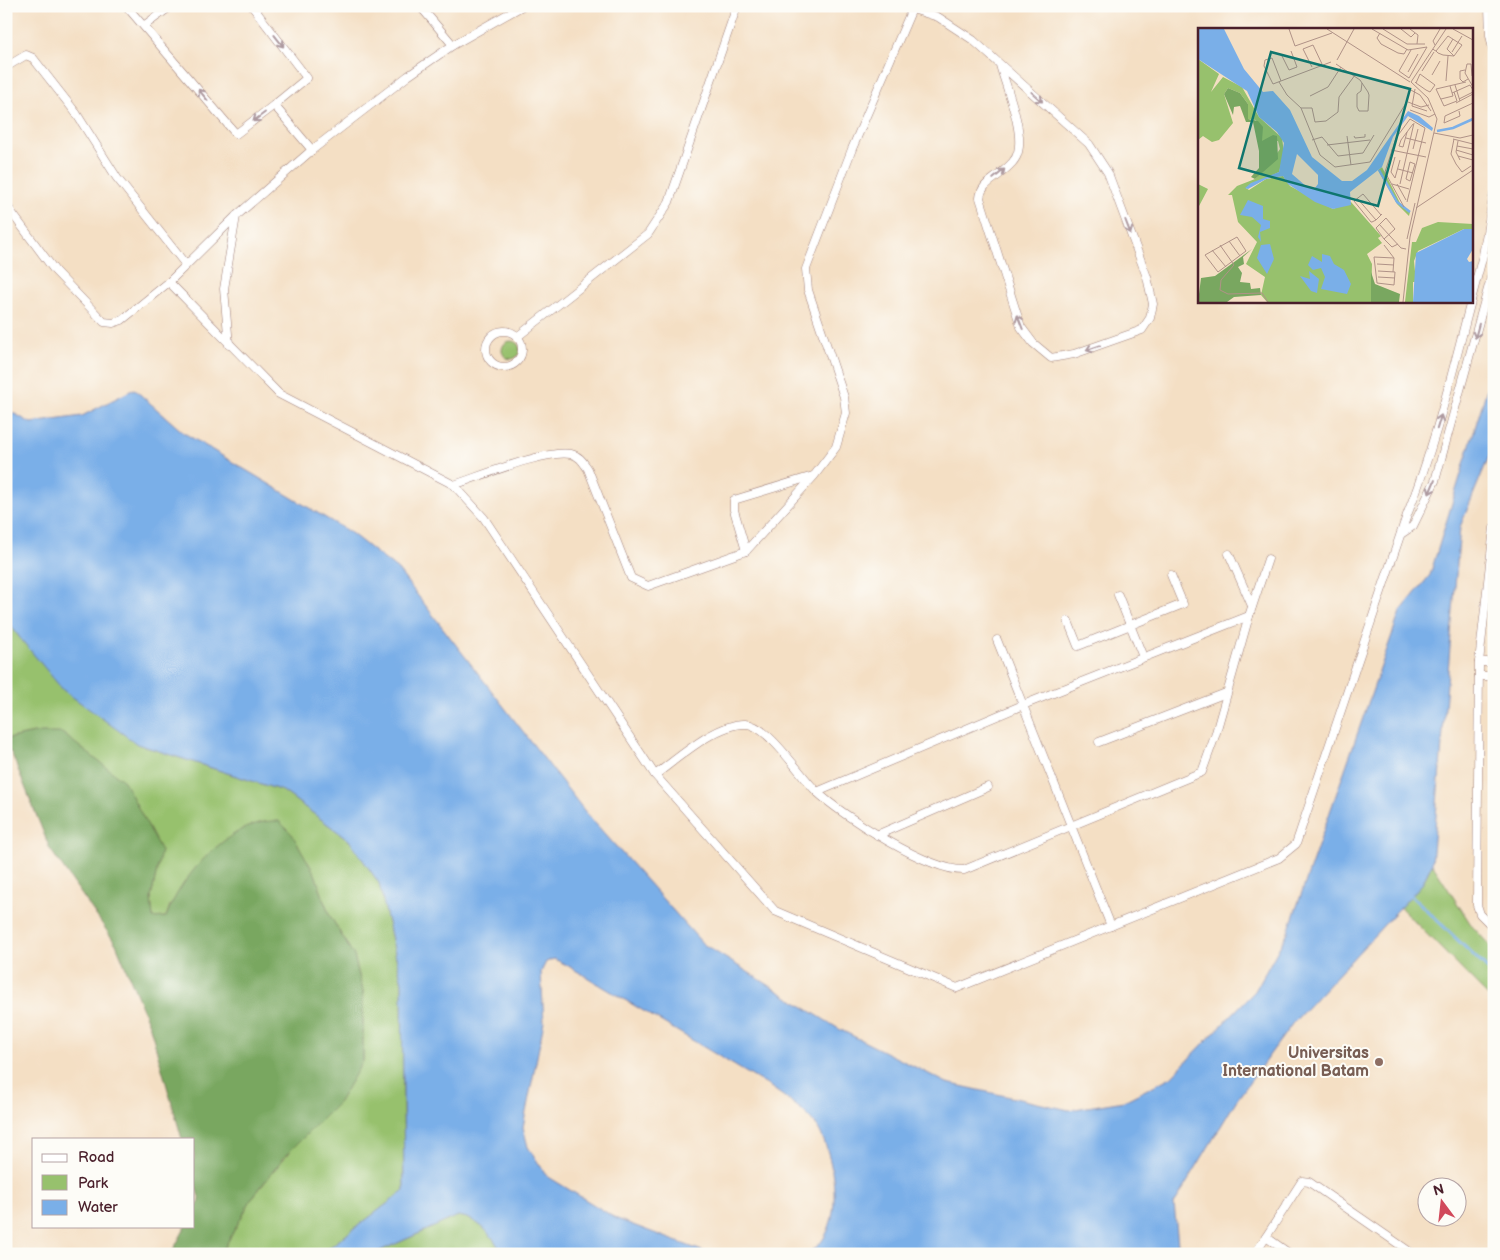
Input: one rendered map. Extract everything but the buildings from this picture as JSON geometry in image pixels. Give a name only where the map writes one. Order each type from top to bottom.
[{"type":"street","points":[[145,25],[171,6]]},
{"type":"street","points":[[128,8],[145,25],[235,133],[274,106],[307,76],[252,6]]},
{"type":"street","points":[[420,6],[453,45]]},
{"type":"street","points":[[6,204],[55,271],[104,322],[113,323],[122,320],[169,282],[236,216],[312,150],[408,76],[453,45],[522,6]]},
{"type":"street","points":[[517,337],[648,234],[669,202],[736,6]]},
{"type":"street","points":[[903,6],[938,16],[973,40],[1089,144],[1108,173],[1147,277],[1153,304],[1150,318],[1142,330],[1074,354],[1051,358],[1033,343],[1021,327],[980,198],[983,187],[1010,165],[1018,150],[1019,140],[1016,123],[1000,65]]},
{"type":"street","points":[[1490,6],[1494,18]]},
{"type":"street","points":[[1490,6],[1490,35],[1494,54]]},
{"type":"street","points":[[454,485],[553,453],[572,454],[581,459],[588,469],[629,573],[639,584],[648,586],[746,551],[814,476],[836,447],[846,413],[844,397],[808,290],[806,269],[852,149],[912,9]]},
{"type":"street","points":[[6,66],[26,55],[33,58],[76,113],[117,178],[186,265]]},
{"type":"street","points":[[274,106],[312,150]]},
{"type":"street","points":[[1472,297],[1483,255],[1494,193]]},
{"type":"street","points":[[229,345],[224,289],[236,216]]},
{"type":"street","points":[[1401,534],[1413,526],[1435,481],[1494,267]]},
{"type":"street","points":[[169,282],[279,394],[454,485],[484,518],[655,775],[775,911],[957,988],[1279,858],[1296,844],[1441,416],[1471,302]]},
{"type":"street","points":[[506,331],[517,337],[522,348],[519,360],[515,364],[498,367],[489,360],[486,355],[486,343],[494,334],[506,331]]},
{"type":"street","points":[[746,551],[734,510],[734,500],[814,476]]},
{"type":"street","points":[[1494,528],[1479,662],[1477,905],[1480,914],[1494,928]]},
{"type":"street","points":[[1229,554],[1252,606]]},
{"type":"street","points":[[655,775],[722,728],[747,724],[762,730],[817,792],[877,835],[938,866],[951,870],[964,870],[1071,824],[1202,772],[1215,736],[1226,693],[1268,558]]},
{"type":"street","points":[[1068,621],[1078,646],[1183,604],[1172,575]]},
{"type":"street","points":[[1118,595],[1143,657]]},
{"type":"street","points":[[817,792],[1023,704],[1249,616]]},
{"type":"street","points":[[997,640],[1111,926]]},
{"type":"street","points":[[1479,662],[1494,662]]},
{"type":"street","points":[[1480,676],[1494,676]]},
{"type":"street","points":[[1099,742],[1226,693]]},
{"type":"street","points":[[877,835],[988,787]]},
{"type":"street","points":[[1255,1254],[1300,1183],[1309,1182],[1413,1254]]},
{"type":"street","points":[[1266,1236],[1290,1254]]},
{"type":"green space","points":[[511,341],[517,344],[520,350],[517,356],[511,359],[505,356],[502,350],[505,344]]},
{"type":"green space","points":[[6,619],[20,638],[137,744],[283,791],[349,840],[379,883],[402,983],[404,1191],[321,1254],[221,1254],[252,1198],[363,1061],[363,991],[354,956],[329,914],[315,874],[170,905],[166,917],[153,918],[151,898],[157,870],[34,733],[6,739]]},
{"type":"green space","points":[[34,733],[62,733],[124,781],[161,851],[151,898],[153,918],[166,917],[172,903],[191,874],[216,847],[244,828],[261,822],[279,821],[292,834],[315,874],[329,914],[354,956],[363,991],[363,1061],[339,1102],[285,1156],[252,1198],[221,1254],[171,1254],[185,1228],[195,1228],[195,1210],[200,1201],[195,1184],[195,1138],[182,1138],[150,1027],[116,944],[50,849],[11,752],[6,753],[6,739]]},
{"type":"green space","points":[[1432,864],[1472,926],[1494,950],[1494,1002],[1400,907],[1422,884]]},
{"type":"green space","points":[[458,1216],[465,1217],[479,1224],[495,1241],[502,1254],[373,1254]]},
{"type":"water","points":[[1494,366],[1494,444],[1460,527],[1432,864],[1422,884],[1292,1024],[1236,1101],[1174,1204],[1179,1254],[806,1254],[819,1244],[828,1231],[833,1214],[833,1177],[824,1142],[814,1122],[797,1106],[772,1088],[554,959],[546,962],[541,972],[544,1022],[523,1127],[528,1147],[547,1176],[617,1219],[710,1254],[502,1254],[495,1241],[479,1224],[465,1217],[458,1216],[373,1254],[321,1254],[404,1191],[402,983],[379,883],[349,840],[283,791],[137,744],[63,690],[6,619],[6,409],[31,423],[82,416],[134,389],[184,433],[351,533],[398,570],[587,814],[703,944],[839,1029],[947,1083],[1069,1110],[1124,1101],[1171,1077],[1255,991],[1288,932],[1400,612],[1430,575]]},
{"type":"waterway","points":[[1411,895],[1494,975]]},
{"type":"place","name":"Universitas International Batam","points":[[1379,1062]]}]
